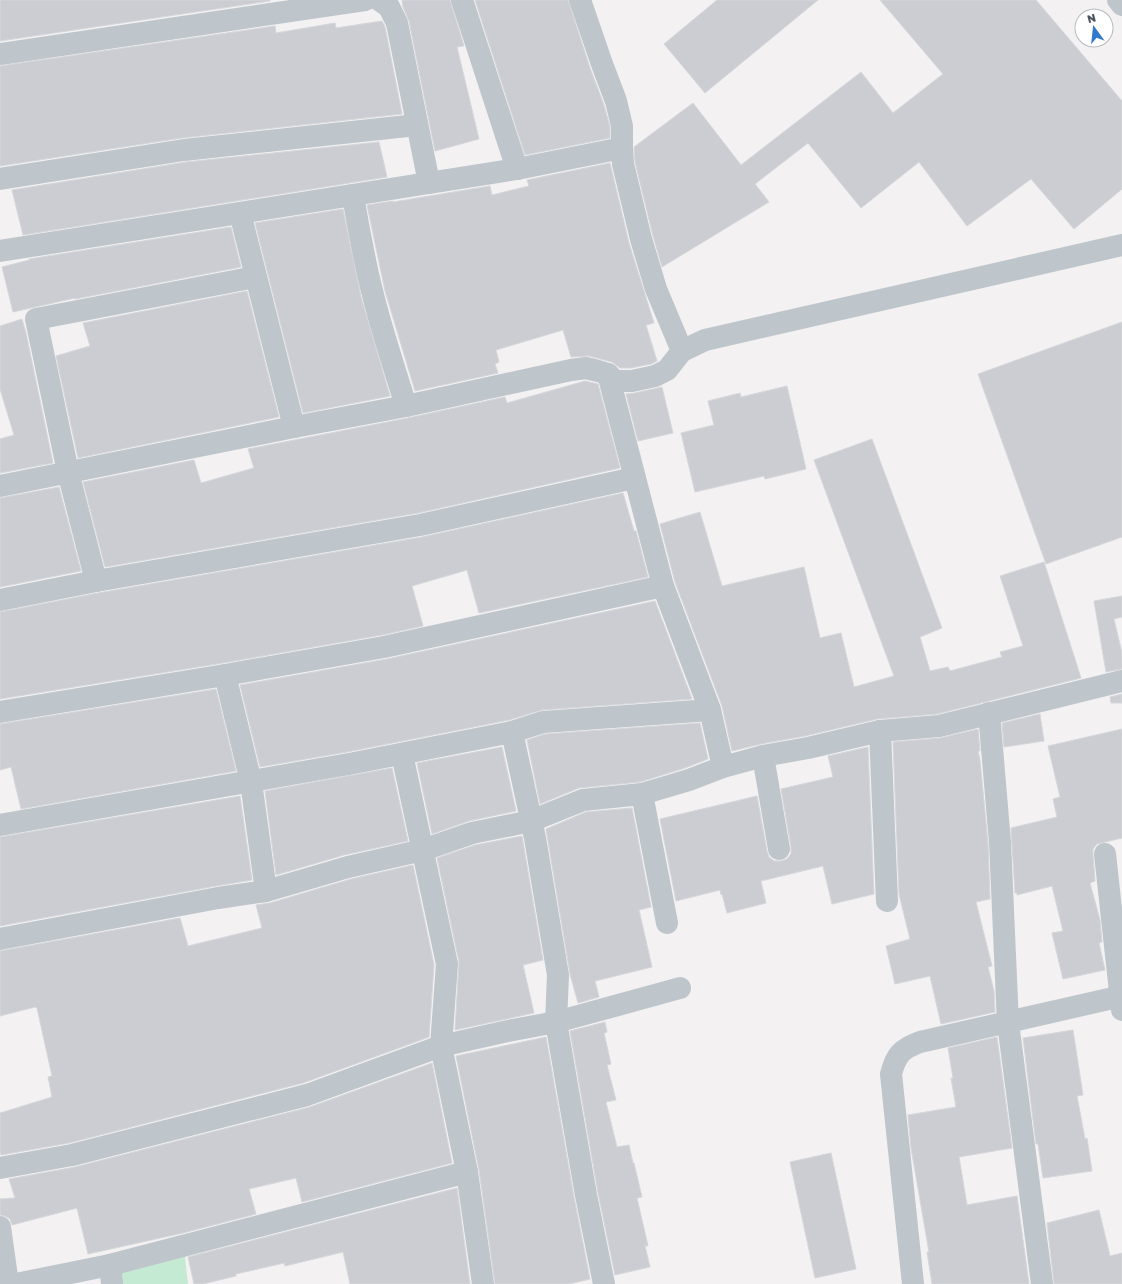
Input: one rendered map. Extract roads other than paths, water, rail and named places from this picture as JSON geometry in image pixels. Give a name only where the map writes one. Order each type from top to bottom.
[{"type":"street","points":[[0,54],[365,0]]},
{"type":"street","points":[[379,0],[389,7],[397,24],[429,182]]},
{"type":"street","points":[[462,0],[517,168]]},
{"type":"street","points":[[580,0],[616,101],[622,126],[623,164],[641,239],[656,289],[682,351]]},
{"type":"street","points":[[1118,0],[1122,5]]},
{"type":"street","points":[[0,179],[184,150],[417,125]]},
{"type":"street","points":[[0,251],[517,168],[622,148]]},
{"type":"street","points":[[353,195],[372,291],[386,344],[406,406]]},
{"type":"street","points":[[240,213],[294,427]]},
{"type":"street","points":[[0,486],[406,406],[571,370],[586,368],[608,374],[615,381],[624,382],[655,376],[667,370],[682,351],[705,340],[1122,245]]},
{"type":"street","points":[[96,581],[68,472],[36,319],[255,277]]},
{"type":"street","points":[[608,374],[663,586],[710,710],[723,768]]},
{"type":"street","points":[[0,600],[96,581],[420,525],[634,478]]},
{"type":"street","points":[[0,712],[384,647],[663,586]]},
{"type":"street","points":[[225,675],[251,782],[266,891]]},
{"type":"street","points":[[0,939],[218,898],[266,891],[348,867],[422,850],[472,833],[531,821],[583,800],[642,794],[763,756],[808,748],[880,731],[939,726],[1122,681]]},
{"type":"street","points":[[0,825],[251,782],[402,754],[512,732],[544,722],[710,710]]},
{"type":"street","points":[[989,713],[1000,842],[1008,1023],[1042,1284]]},
{"type":"street","points":[[880,731],[887,901]]},
{"type":"street","points":[[512,732],[531,821],[558,975],[556,1022],[586,1195],[604,1284]]},
{"type":"street","points":[[402,754],[447,964],[441,1046],[467,1172],[483,1284]]},
{"type":"street","points":[[763,756],[779,848]]},
{"type":"street","points":[[642,794],[667,922]]},
{"type":"street","points":[[913,1284],[891,1074],[894,1063],[904,1049],[920,1042],[1121,1001],[1105,854]]},
{"type":"street","points":[[0,1168],[72,1155],[307,1095],[441,1046],[556,1022],[680,988]]},
{"type":"street","points":[[16,1284],[111,1274],[467,1172]]},
{"type":"street","points":[[0,1227],[8,1284]]}]
